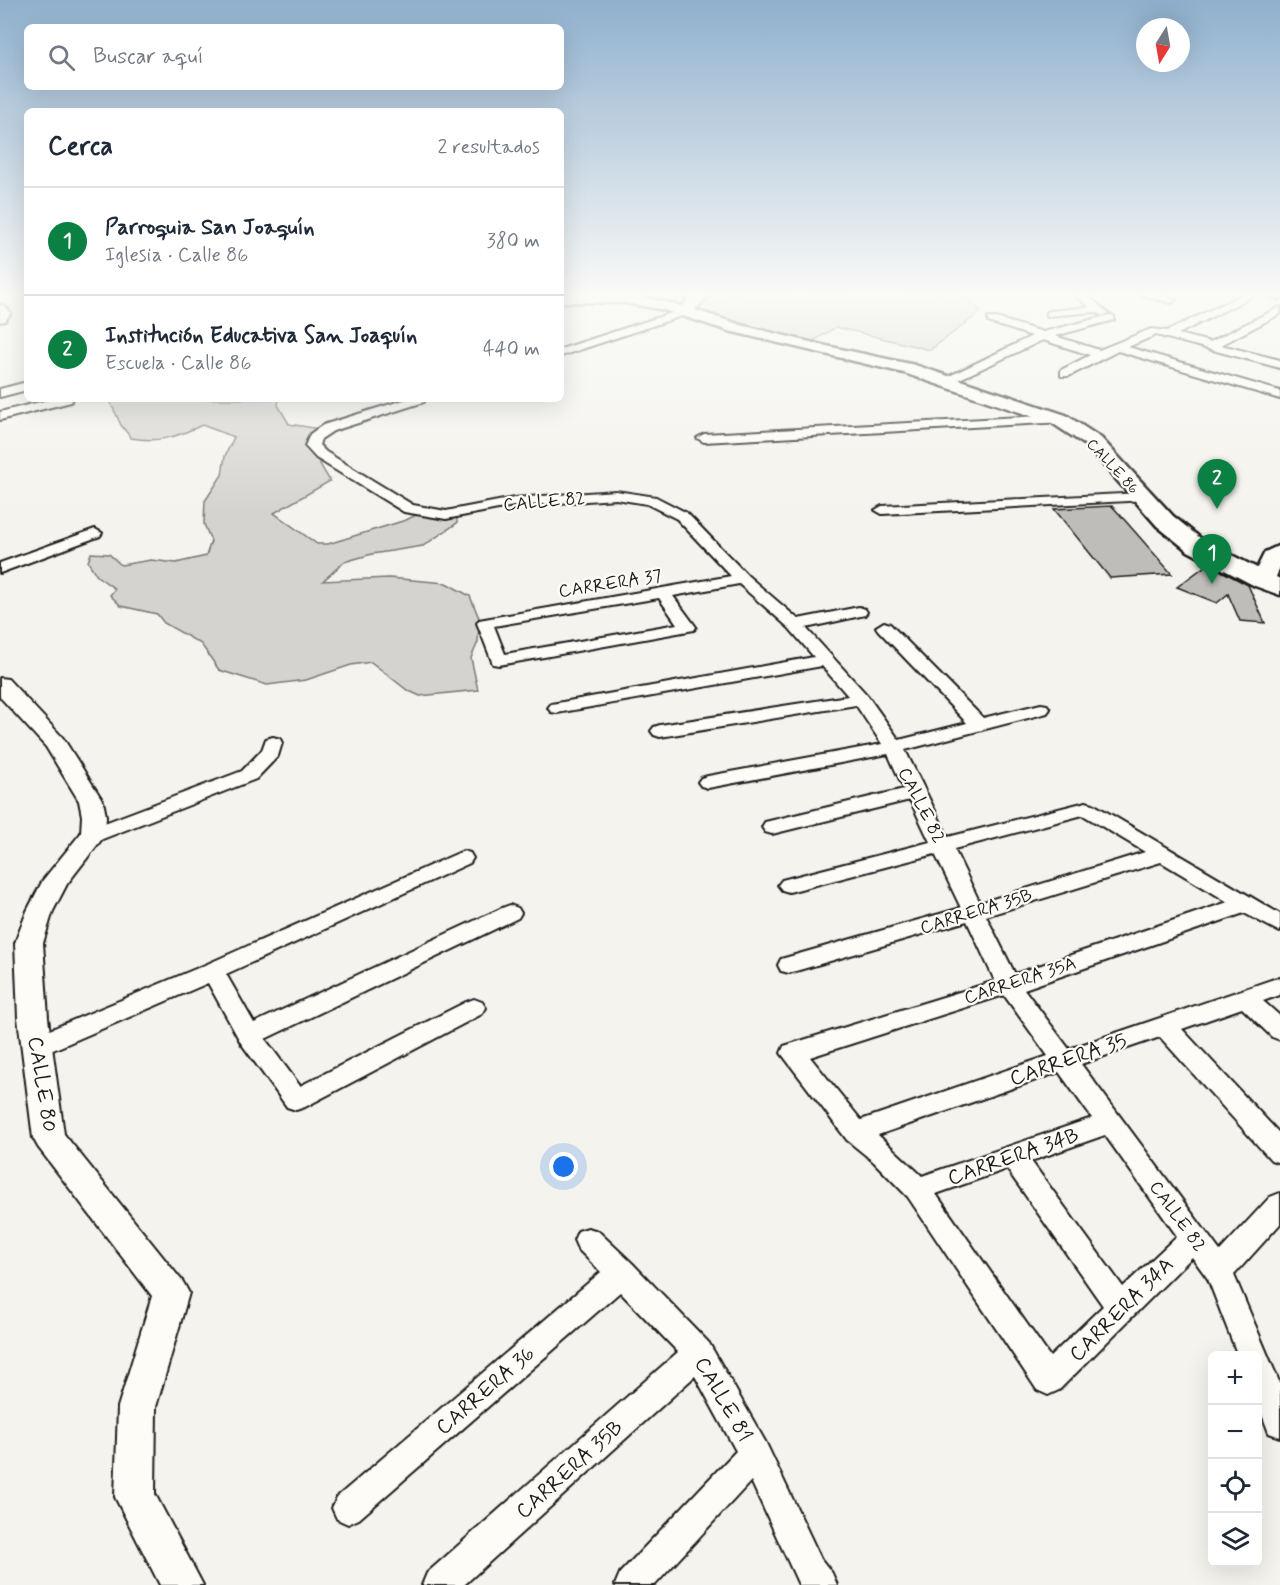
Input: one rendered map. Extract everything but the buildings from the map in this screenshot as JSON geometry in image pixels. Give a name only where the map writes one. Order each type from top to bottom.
[{"type":"main road","name":"CALLE 86","points":[[900,367],[947,380],[1059,419],[1094,442],[1165,521],[1196,546],[1271,585]]},
{"type":"main road","points":[[1271,585],[1273,557],[1280,552]]},
{"type":"street","points":[[947,380],[975,367]]},
{"type":"street","points":[[1065,373],[1076,367]]},
{"type":"street","points":[[1185,367],[1280,395]]},
{"type":"street","points":[[0,393],[24,387]]},
{"type":"street","points":[[0,417],[56,402]]},
{"type":"street","points":[[381,402],[391,407],[409,402]]},
{"type":"street","name":"CALLE 82","points":[[391,407],[328,428],[315,437],[312,446],[321,455],[409,509],[422,512],[446,515],[514,502],[615,495],[651,500],[682,516],[742,579],[795,626],[827,660],[861,699],[894,747],[1009,985],[1219,1272],[1251,1351]]},
{"type":"street","points":[[704,438],[1059,419]]},
{"type":"street","points":[[882,510],[1142,497]]},
{"type":"street","points":[[0,568],[95,533]]},
{"type":"street","name":"CARRERA 37","points":[[664,594],[688,627],[499,660],[485,623],[742,579]]},
{"type":"street","points":[[795,626],[860,612]]},
{"type":"street","points":[[884,627],[979,725]]},
{"type":"street","points":[[557,708],[827,660]]},
{"type":"street","points":[[0,684],[55,743],[85,791],[91,801],[94,816],[93,835],[249,775],[270,753],[273,743]]},
{"type":"street","points":[[660,731],[861,699]]},
{"type":"street","points":[[708,782],[894,747],[1041,709]]},
{"type":"street","points":[[772,827],[916,792]]},
{"type":"street","points":[[789,885],[1086,808],[1280,924]]},
{"type":"street","name":"CALLE 80","points":[[93,835],[56,880],[40,911],[29,943],[37,1046],[49,1138],[171,1293],[137,1407],[135,1497],[182,1585]]},
{"type":"street","name":"CARRERA 35B","points":[[789,965],[974,912],[1163,854]]},
{"type":"street","points":[[37,1046],[213,971],[463,858]]},
{"type":"street","name":"CARRERA 35A","points":[[856,1132],[793,1053],[1009,985],[1246,904]]},
{"type":"street","points":[[249,1036],[510,913]]},
{"type":"street","points":[[213,971],[249,1036],[296,1100],[474,1008]]},
{"type":"street","name":"CARRERA 35","points":[[856,1132],[1280,986]]},
{"type":"street","points":[[1246,998],[1280,1031]]},
{"type":"street","points":[[1165,1026],[1280,1152]]},
{"type":"street","name":"CARRERA 34B","points":[[917,1189],[1110,1123]]},
{"type":"street","points":[[856,1132],[883,1154],[917,1189]]},
{"type":"street","points":[[1012,1156],[1121,1308]]},
{"type":"street","name":"CARRERA 34A","points":[[917,1189],[1048,1380],[1194,1237]]},
{"type":"street","points":[[1219,1272],[1280,1205]]},
{"type":"street","name":"CALLE 81","points":[[588,1240],[622,1272],[699,1353],[755,1454],[809,1571],[820,1585]]},
{"type":"street","name":"CARRERA 36","points":[[348,1508],[622,1272]]},
{"type":"street","name":"CARRERA 35B","points":[[439,1585],[699,1353]]},
{"type":"street","points":[[1262,1379],[1280,1422]]},
{"type":"street","points":[[632,1585],[755,1454]]},
{"type":"shaded area","points":[[110,402],[278,402],[289,424],[320,429],[307,442],[330,481],[274,513],[317,544],[328,544],[406,520],[422,512],[457,518],[457,523],[423,546],[372,554],[344,562],[323,581],[389,578],[446,583],[470,596],[479,618],[478,642],[471,658],[478,690],[420,696],[407,690],[371,662],[351,665],[306,680],[267,685],[219,670],[201,644],[164,623],[157,614],[121,606],[110,595],[115,589],[97,576],[88,562],[91,553],[109,554],[121,565],[151,560],[176,563],[206,556],[211,541],[204,524],[205,501],[222,475],[225,456],[234,437],[202,425],[167,438],[150,440],[131,438],[121,425]]},
{"type":"place","name":"Institución Educativa San Joaquín","points":[[1217,509]]},
{"type":"place","name":"Parroquia San Joaquín","points":[[1212,584]]}]
